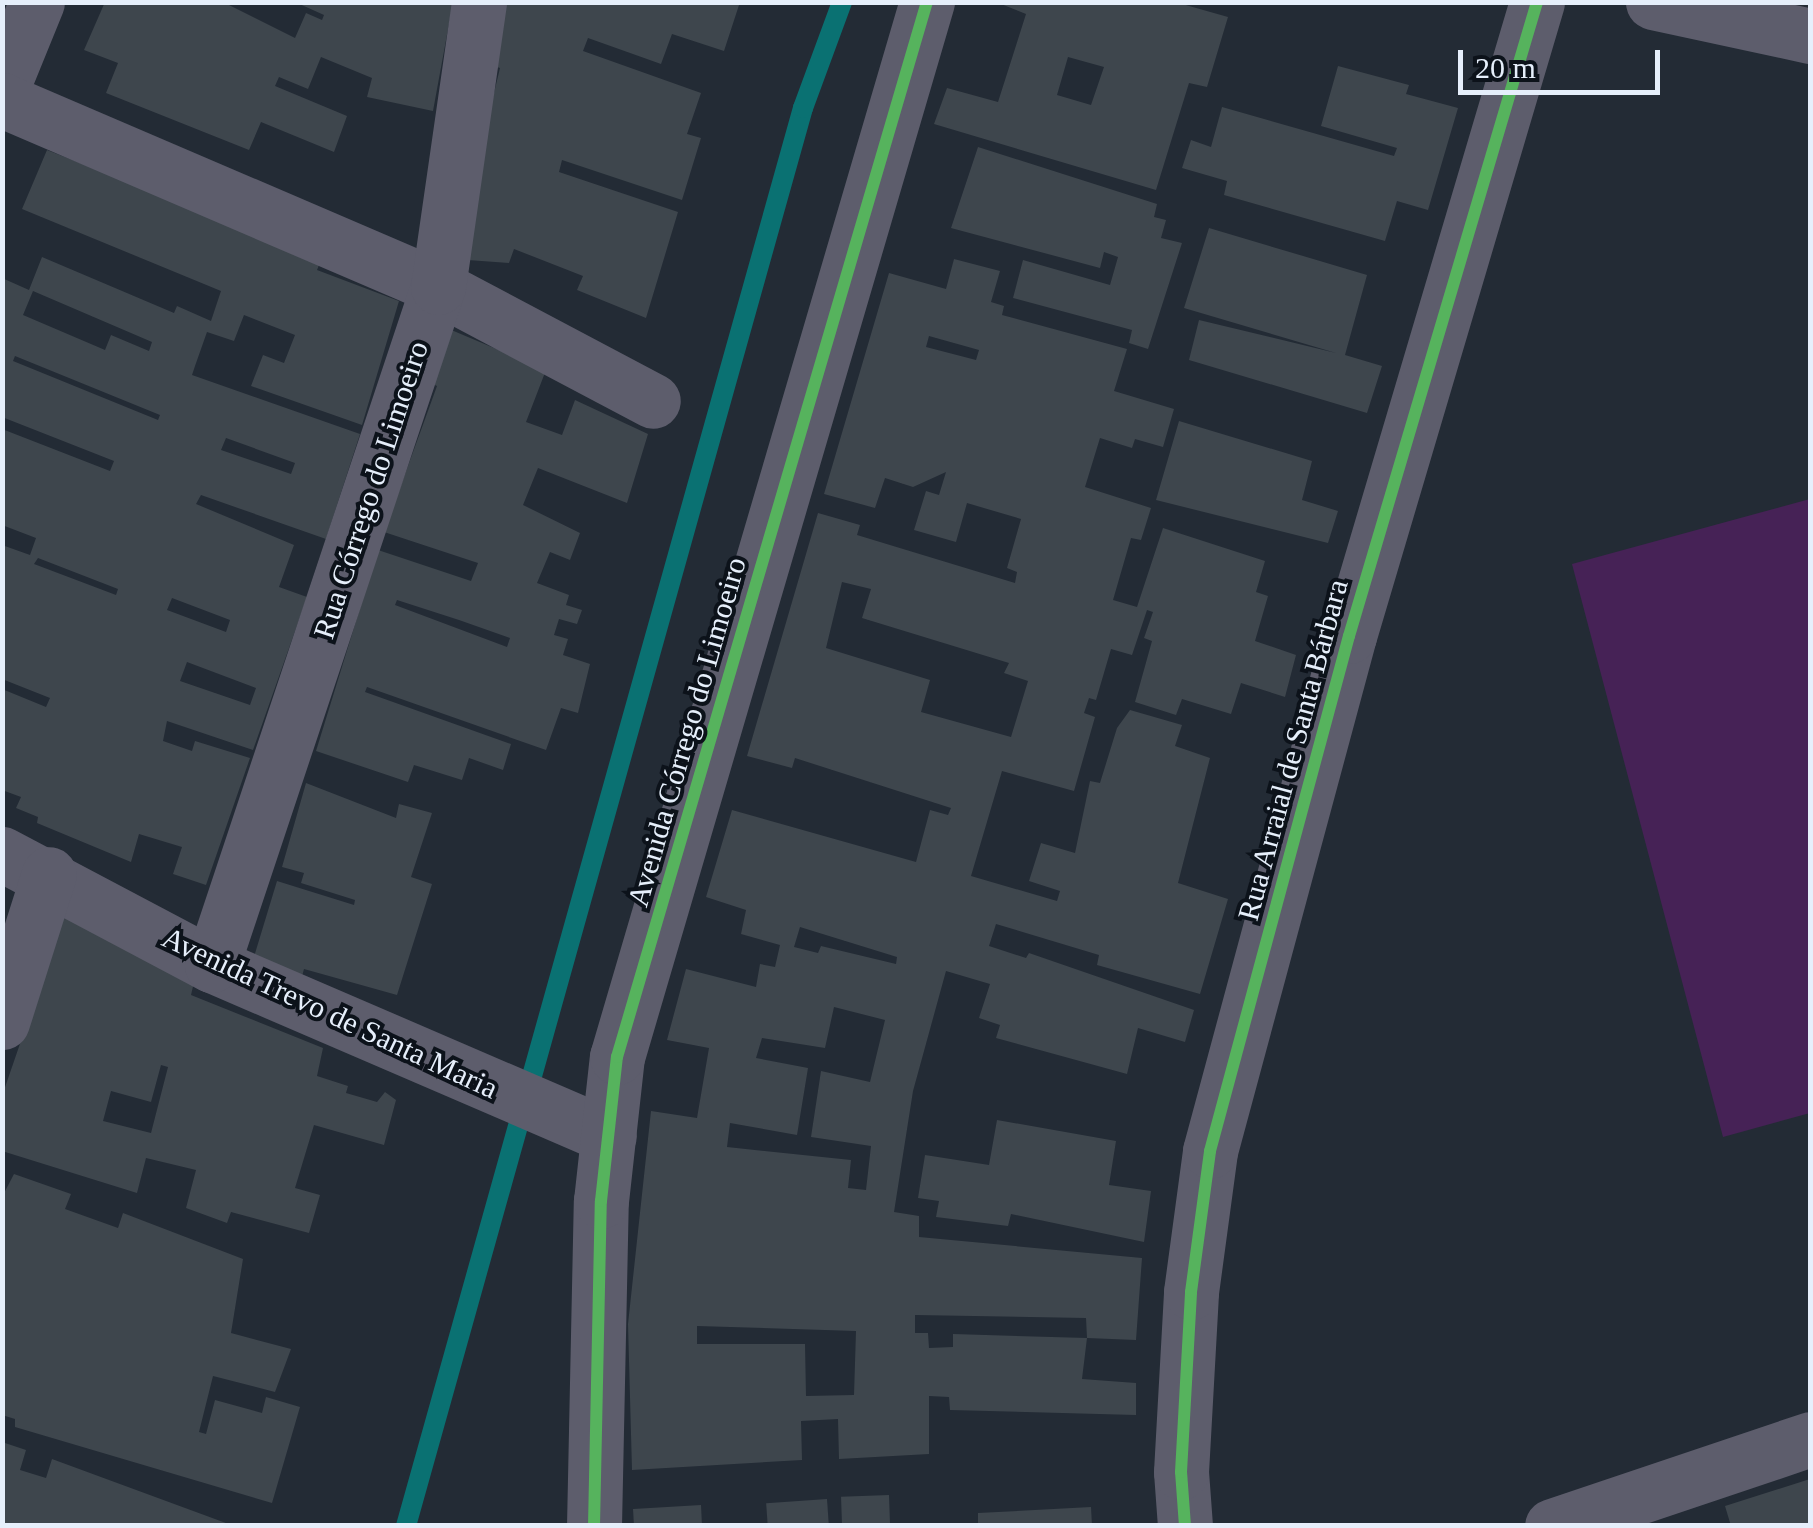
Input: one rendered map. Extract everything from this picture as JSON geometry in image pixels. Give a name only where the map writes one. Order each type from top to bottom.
[{"type":"street","points":[[2,88],[37,2]]},
{"type":"street","name":"Rua Córrego do Limoeiro","points":[[212,965],[438,287],[479,2]]},
{"type":"street","name":"Avenida Córrego do Limoeiro","points":[[593,1509],[609,1136],[617,1057],[927,2]]},
{"type":"street","name":"Rua Arraial de Santa Bárbara","points":[[1185,1526],[1181,1472],[1191,1292],[1210,1150],[1348,636],[1537,2]]},
{"type":"street","points":[[1653,2],[1810,36]]},
{"type":"street","points":[[2,100],[438,287],[652,401]]},
{"type":"street","points":[[2,1022],[26,864]]},
{"type":"street","name":"Avenida Trevo de Santa Maria","points":[[26,864],[212,965],[609,1136]]},
{"type":"street","points":[[1552,1526],[1810,1440]]},
{"type":"shaded area","points":[[1810,499],[1810,1113],[1723,1137],[1572,564]]},
{"type":"building","points":[[105,2],[223,2],[295,38],[306,13],[322,20],[324,15],[295,2],[453,2],[433,111],[367,97],[372,78],[321,57],[308,89],[279,77],[275,86],[347,116],[334,152],[261,122],[249,150],[106,93],[118,63],[84,50]]},
{"type":"building","points":[[494,2],[740,2],[724,51],[672,34],[661,64],[588,38],[583,51],[701,93],[687,134],[701,138],[682,200],[562,160],[559,172],[678,212],[646,318],[577,290],[583,276],[514,249],[509,263],[454,259],[500,68],[482,62]]},
{"type":"building","points":[[996,2],[1175,2],[1228,17],[1207,87],[1189,83],[1156,190],[934,124],[947,88],[998,102],[1026,14]],"holes":[[[1068,57],[1104,67],[1091,105],[1057,95]]]},
{"type":"building","points":[[1338,66],[1409,85],[1406,94],[1458,108],[1428,210],[1397,201],[1385,241],[1224,195],[1227,181],[1182,168],[1191,140],[1211,147],[1222,107],[1394,156],[1397,148],[1321,126]]},
{"type":"building","points":[[978,147],[1157,204],[1154,217],[1166,220],[1161,238],[1182,243],[1148,349],[1129,343],[1132,330],[1013,298],[1023,260],[1110,285],[1118,257],[1104,252],[1100,268],[951,228]]},
{"type":"building","points":[[47,150],[322,258],[317,270],[399,301],[362,425],[251,386],[263,355],[284,363],[295,335],[244,315],[234,341],[207,332],[192,375],[360,434],[326,539],[201,495],[196,504],[294,545],[279,587],[307,597],[253,750],[167,721],[163,741],[192,751],[195,741],[250,758],[206,885],[173,874],[182,847],[139,834],[131,862],[37,823],[38,817],[16,808],[21,797],[2,790],[2,689],[46,707],[50,698],[2,679],[2,545],[30,555],[36,538],[2,525],[2,429],[110,471],[114,461],[2,417],[2,278],[29,290],[42,257],[174,313],[177,306],[211,321],[221,291],[22,209]],"holes":[[[33,291],[152,342],[149,351],[111,335],[105,350],[23,315]],[[15,356],[160,415],[158,420],[13,361]],[[226,438],[295,463],[291,474],[221,450]],[[38,558],[118,589],[116,595],[34,564]],[[172,598],[230,620],[226,632],[167,610]],[[187,662],[256,688],[250,705],[180,681]]]},
{"type":"building","points":[[1209,228],[1367,275],[1345,355],[1382,366],[1367,413],[1189,360],[1199,320],[1336,353],[1184,308]]},
{"type":"building","points":[[954,259],[1000,271],[991,302],[1004,306],[1002,315],[1127,349],[1114,391],[1174,409],[1163,447],[1135,439],[1132,448],[1100,438],[1085,487],[1151,508],[1141,540],[1131,538],[1113,600],[1137,607],[1163,528],[1265,561],[1256,592],[1268,596],[1255,641],[1296,655],[1285,697],[1241,683],[1231,714],[1182,699],[1176,715],[1135,702],[1152,641],[1144,638],[1153,612],[1147,610],[1132,655],[1111,649],[1096,700],[1089,698],[1084,713],[1095,717],[1074,791],[1002,771],[971,876],[1057,901],[1060,891],[1029,881],[1041,843],[1075,853],[1090,781],[1100,783],[1117,728],[1130,710],[1182,725],[1175,746],[1210,758],[1178,883],[1228,899],[1200,994],[1097,965],[1099,955],[996,924],[989,946],[1026,958],[1029,953],[1194,1010],[1185,1042],[1138,1028],[1127,1074],[996,1038],[1000,1025],[979,1018],[990,984],[946,971],[913,1091],[894,1212],[919,1216],[919,1237],[1142,1258],[1136,1340],[1087,1338],[1082,1379],[1136,1383],[1136,1415],[950,1410],[949,1397],[929,1396],[929,1454],[839,1459],[838,1419],[801,1421],[802,1460],[632,1470],[628,1324],[651,1111],[697,1118],[709,1048],[667,1040],[686,969],[756,987],[760,964],[775,967],[780,945],[741,934],[746,910],[706,897],[732,810],[916,862],[930,810],[948,815],[951,808],[795,758],[792,768],[747,756],[818,513],[860,525],[857,535],[1015,583],[1017,572],[1007,568],[1021,519],[967,503],[956,542],[914,530],[926,491],[939,495],[946,472],[913,487],[885,478],[875,508],[824,494],[889,273],[946,289]],"holes":[[[929,336],[979,350],[976,360],[926,347]],[[842,582],[871,589],[862,618],[1009,663],[1004,673],[1028,681],[1011,737],[921,712],[930,680],[826,648]],[[800,927],[897,957],[896,964],[821,946],[818,953],[794,947]],[[834,1007],[885,1020],[870,1082],[821,1071],[811,1137],[871,1146],[866,1190],[848,1188],[851,1160],[727,1147],[730,1123],[797,1135],[808,1068],[756,1058],[762,1038],[825,1048]],[[915,1315],[1086,1318],[1087,1338],[953,1334],[953,1347],[929,1348],[928,1333],[915,1333]],[[697,1326],[856,1331],[854,1395],[806,1396],[805,1344],[697,1344]]]},
{"type":"building","points":[[449,329],[546,370],[526,422],[562,435],[575,400],[648,434],[627,503],[538,468],[523,505],[580,533],[570,560],[550,552],[537,583],[569,595],[566,605],[582,610],[577,624],[559,619],[554,635],[568,639],[563,655],[590,664],[578,713],[561,708],[546,750],[367,687],[365,692],[511,744],[503,770],[469,758],[462,780],[414,765],[408,782],[316,751],[378,550],[471,581],[478,563],[384,532],[437,386],[426,381]],"holes":[[[397,600],[510,638],[507,647],[395,605]]]},
{"type":"building","points":[[1179,421],[1312,461],[1302,500],[1338,511],[1328,543],[1156,500]]},
{"type":"building","points":[[306,783],[396,818],[399,804],[432,813],[411,877],[432,884],[397,995],[304,969],[298,991],[253,960],[277,881],[354,905],[355,900],[301,883],[304,873],[282,867]]},
{"type":"building","points":[[64,916],[195,978],[191,995],[323,1048],[317,1076],[348,1086],[346,1093],[377,1102],[385,1092],[396,1100],[384,1145],[314,1125],[295,1188],[320,1195],[309,1233],[231,1212],[227,1223],[186,1208],[196,1170],[146,1158],[137,1193],[2,1151],[2,1096]],"holes":[[[161,1065],[168,1067],[151,1133],[103,1121],[111,1091],[151,1102]]]},
{"type":"building","points":[[997,1120],[1116,1141],[1109,1185],[1151,1191],[1144,1242],[1011,1214],[1008,1226],[936,1217],[939,1201],[918,1198],[925,1155],[989,1165]]},
{"type":"building","points":[[14,1174],[71,1194],[65,1209],[118,1228],[123,1213],[243,1259],[231,1333],[291,1349],[275,1392],[213,1376],[199,1432],[206,1434],[215,1400],[262,1413],[266,1397],[300,1407],[272,1503],[15,1427],[15,1419],[2,1415],[2,1197]]},
{"type":"building","points":[[2,1442],[26,1450],[20,1470],[46,1478],[52,1459],[234,1526],[2,1526]]},
{"type":"building","points":[[1810,1479],[1810,1526],[1731,1526],[1725,1506]]},
{"type":"building","points":[[889,1495],[890,1526],[842,1526],[841,1497]]},
{"type":"building","points":[[827,1499],[829,1526],[768,1526],[766,1503]]},
{"type":"building","points":[[701,1505],[702,1526],[634,1526],[633,1509]]},
{"type":"building","points":[[1091,1507],[1092,1526],[978,1526],[978,1513]]},
{"type":"waterway","points":[[406,1526],[803,108],[842,2]]},
{"type":"cycle path","points":[[594,1526],[601,1201],[617,1057],[927,2]]},
{"type":"cycle path","points":[[1185,1526],[1181,1472],[1191,1292],[1210,1151],[1349,636],[1537,2]]}]
